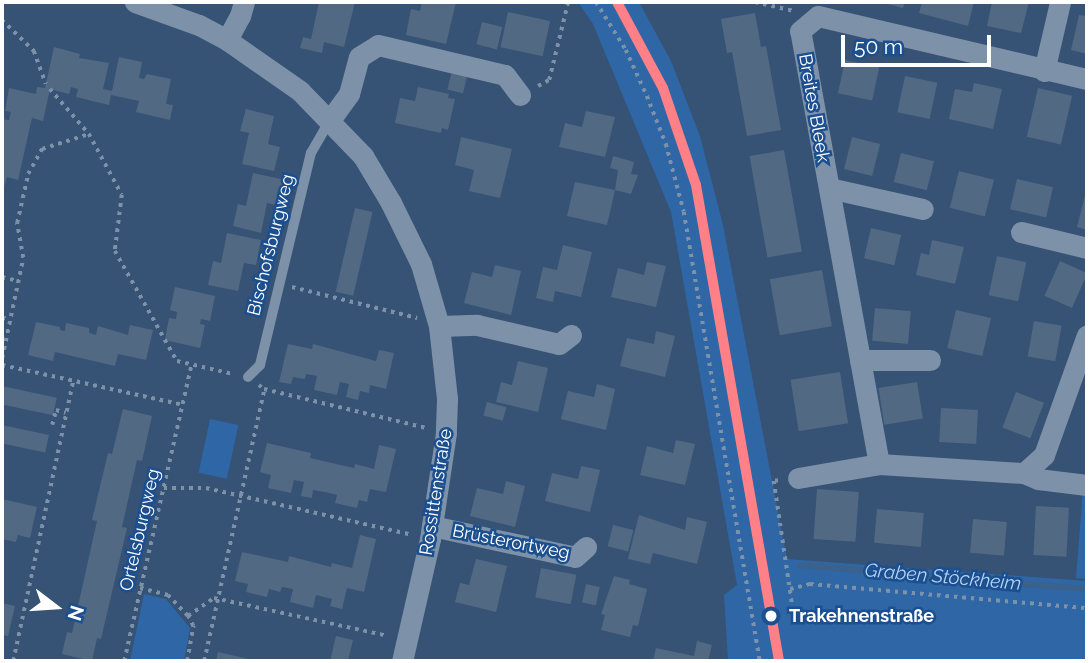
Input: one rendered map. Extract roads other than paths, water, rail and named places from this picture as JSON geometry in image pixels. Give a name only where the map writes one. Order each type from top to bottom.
[{"type":"street","name":"Rossittenstraße","points":[[135,2],[163,10],[227,40],[276,71],[330,120],[363,156],[403,224],[421,264],[439,326],[447,399],[446,433],[431,532],[402,661]]},
{"type":"street","points":[[227,40],[244,2]]},
{"type":"street","points":[[1060,2],[1044,71],[1087,79]]},
{"type":"street","name":"Breites Bleek","points":[[879,464],[800,31],[818,16],[1044,71]]},
{"type":"street","points":[[330,120],[349,94],[359,57],[379,44],[505,75],[520,95]]},
{"type":"street","name":"Breites Bleek","points":[[829,188],[923,209]]},
{"type":"street","points":[[1021,232],[1087,248]]},
{"type":"street","points":[[439,326],[477,325],[559,344],[571,335]]},
{"type":"street","points":[[1024,473],[1044,455],[1087,335]]},
{"type":"street","points":[[860,360],[930,360]]},
{"type":"street","points":[[798,478],[879,464],[1024,473],[1038,479],[1087,485]]},
{"type":"street","name":"Brüsterortweg","points":[[431,532],[575,557],[586,547]]},
{"type":"lane","name":"Bischofsburgweg","points":[[248,377],[260,365],[311,153],[330,120]]},
{"type":"waterway","name":"Graben Stöckheim","points":[[800,565],[1087,589]]},
{"type":"place","name":"Trakehnenstraße","points":[[771,616]]}]
